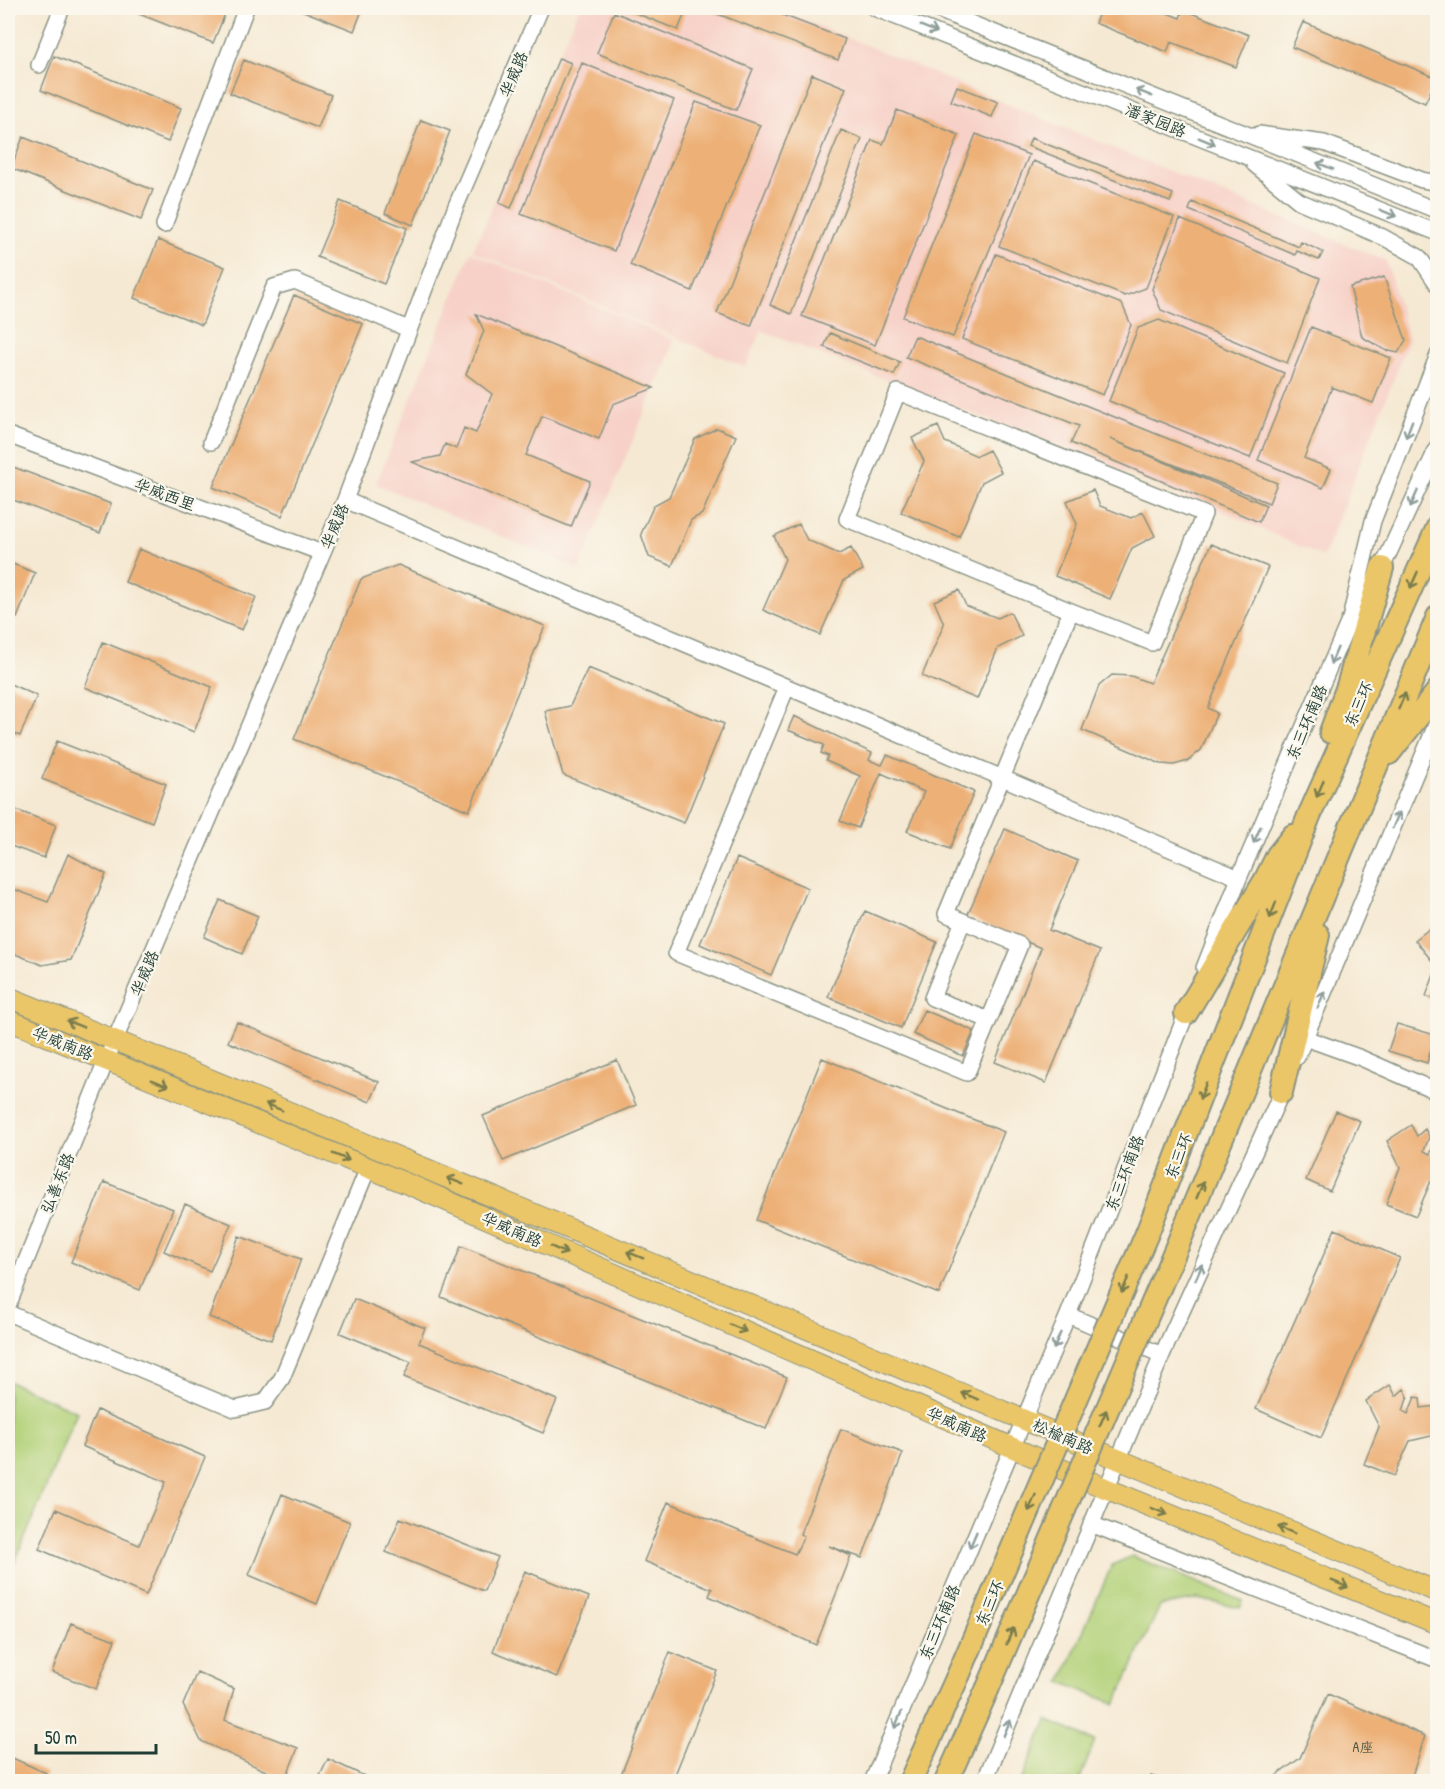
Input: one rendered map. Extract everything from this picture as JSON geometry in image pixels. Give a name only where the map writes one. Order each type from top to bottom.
[{"type":"highway","name":"东三环","points":[[910,1782],[958,1676],[1148,1232],[1309,816],[1437,527]]},
{"type":"highway","points":[[1331,763],[1330,731],[1348,686],[1382,568]]},
{"type":"highway","name":"东三环","points":[[946,1782],[1178,1244],[1437,617]]},
{"type":"highway","points":[[1371,775],[1437,691]]},
{"type":"highway","points":[[1186,1013],[1265,881],[1278,855],[1309,816]]},
{"type":"highway","points":[[1281,1092],[1333,872]]},
{"type":"main road","name":"华威南路","points":[[8,997],[689,1277]]},
{"type":"main road","name":"华威南路","points":[[8,1020],[368,1168],[1105,1488]]},
{"type":"main road","name":"松榆南路","points":[[689,1277],[1024,1419],[1117,1461],[1437,1592]]},
{"type":"main road","points":[[1105,1488],[1437,1624]]},
{"type":"street","points":[[39,64],[62,8]]},
{"type":"street","points":[[164,225],[246,8]]},
{"type":"street","name":"华威路","points":[[106,1060],[345,500],[456,206],[541,8]]},
{"type":"street","name":"潘家园路","points":[[874,8],[1437,233]]},
{"type":"street","name":"潘家园路","points":[[933,8],[1437,211]]},
{"type":"street","points":[[1235,130],[1324,143],[1422,180],[1437,183]]},
{"type":"street","points":[[1242,155],[1299,201],[1383,237],[1419,257],[1437,285]]},
{"type":"street","points":[[211,442],[274,287],[295,281],[408,329]]},
{"type":"street","points":[[1349,621],[1373,521],[1437,355]]},
{"type":"street","points":[[898,392],[1204,514],[1152,643],[1071,611],[847,519],[898,392]]},
{"type":"street","name":"华威西里","points":[[8,435],[322,554]]},
{"type":"street","name":"东三环南路","points":[[872,1782],[1068,1315],[1239,878],[1349,621],[1382,568],[1437,446]]},
{"type":"street","points":[[345,500],[1239,878]]},
{"type":"street","points":[[787,687],[676,952],[967,1073],[1020,945],[946,914],[1071,611]]},
{"type":"street","points":[[984,1782],[1105,1488],[1162,1355],[1305,1038],[1437,720]]},
{"type":"street","points":[[963,921],[932,998],[989,1020]]},
{"type":"street","points":[[1305,1038],[1361,1058],[1437,1092]]},
{"type":"street","name":"弘善东路","points":[[8,1306],[106,1060]]},
{"type":"street","points":[[8,1313],[235,1409],[265,1402],[282,1378],[368,1168]]},
{"type":"street","points":[[1068,1315],[1162,1355]]},
{"type":"street","points":[[1091,1524],[1437,1660]]},
{"type":"shaded area","points":[[579,8],[776,8],[1386,261],[1409,340],[1323,557],[1215,508],[762,331],[745,367],[473,251]]},
{"type":"shaded area","points":[[471,252],[675,340],[579,569],[376,484]]},
{"type":"green space","points":[[8,1381],[77,1412],[8,1579]]},
{"type":"green space","points":[[1132,1556],[1243,1601],[1240,1608],[1198,1599],[1160,1606],[1115,1704],[1061,1682],[1112,1565]]},
{"type":"green space","points":[[1047,1720],[1095,1741],[1079,1781],[1021,1781]]},
{"type":"building","points":[[124,8],[223,8],[227,9],[213,43]]},
{"type":"building","points":[[296,8],[363,8],[354,31]]},
{"type":"building","points":[[623,8],[687,8],[678,30]]},
{"type":"building","points":[[702,8],[764,8],[845,39],[838,60]]},
{"type":"building","points":[[1101,8],[1154,8],[1180,18],[1183,10],[1249,35],[1236,67],[1171,42],[1167,52],[1095,23]]},
{"type":"building","points":[[614,12],[753,69],[736,110],[597,53]]},
{"type":"building","points":[[1303,22],[1434,77],[1438,69],[1438,91],[1432,88],[1425,103],[1292,47]]},
{"type":"building","points":[[54,56],[181,108],[168,142],[41,90]]},
{"type":"building","points":[[559,58],[571,63],[511,208],[499,203]]},
{"type":"building","points":[[244,60],[331,95],[318,128],[230,93]]},
{"type":"building","points":[[582,63],[674,100],[614,251],[521,214]]},
{"type":"building","points":[[812,74],[846,88],[751,326],[717,313]]},
{"type":"building","points":[[957,86],[998,102],[992,117],[951,101]]},
{"type":"building","points":[[696,102],[760,125],[692,291],[630,265]]},
{"type":"building","points":[[897,110],[959,135],[875,345],[802,316],[872,140],[883,144]]},
{"type":"building","points":[[421,120],[450,131],[413,225],[385,213]]},
{"type":"building","points":[[841,130],[862,139],[791,314],[770,305]]},
{"type":"building","points":[[976,134],[1029,155],[953,337],[903,317]]},
{"type":"building","points":[[23,137],[153,190],[141,220],[11,168]]},
{"type":"building","points":[[1031,138],[1173,194],[1170,202],[1028,146]]},
{"type":"building","points":[[1033,161],[1174,217],[1146,288],[1125,296],[999,246]]},
{"type":"building","points":[[340,201],[407,228],[384,284],[317,257]]},
{"type":"building","points":[[1192,202],[1299,247],[1301,242],[1323,252],[1319,260],[1297,251],[1295,255],[1189,210]]},
{"type":"building","points":[[1180,219],[1320,278],[1287,363],[1161,310],[1152,289]]},
{"type":"building","points":[[158,240],[225,267],[202,325],[134,298]]},
{"type":"building","points":[[996,254],[1122,304],[1131,325],[1103,395],[962,339]]},
{"type":"building","points":[[1384,277],[1406,340],[1398,353],[1385,350],[1362,337],[1350,287]]},
{"type":"building","points":[[294,295],[363,324],[282,516],[213,487]]},
{"type":"building","points":[[476,314],[654,388],[613,404],[599,439],[542,416],[526,455],[590,481],[571,527],[412,462],[440,456],[445,444],[456,449],[464,428],[476,433],[492,394],[466,374],[484,331]]},
{"type":"building","points":[[1159,320],[1284,373],[1250,458],[1109,401],[1138,328]]},
{"type":"building","points":[[1311,327],[1391,358],[1373,403],[1332,387],[1304,458],[1331,469],[1323,488],[1258,460]]},
{"type":"building","points":[[830,333],[900,362],[894,375],[824,347]]},
{"type":"building","points":[[915,336],[1277,483],[1269,503],[1110,439],[1266,505],[1259,522],[1071,443],[1079,426],[906,357]]},
{"type":"building","points":[[938,426],[945,442],[977,456],[989,450],[1001,472],[982,482],[959,537],[901,512],[924,461],[912,438]]},
{"type":"building","points":[[717,428],[736,436],[702,514],[691,520],[672,566],[649,557],[641,534],[654,505],[669,497],[695,439]]},
{"type":"building","points":[[8,465],[111,504],[100,533],[8,498]]},
{"type":"building","points":[[1093,490],[1100,506],[1131,518],[1143,512],[1155,536],[1132,548],[1110,599],[1055,576],[1077,524],[1067,501]]},
{"type":"building","points":[[799,524],[807,540],[839,554],[851,548],[863,570],[844,580],[820,635],[763,610],[785,559],[774,536]]},
{"type":"building","points":[[1211,544],[1268,567],[1208,708],[1217,713],[1201,750],[1188,761],[1174,765],[1161,764],[1082,730],[1099,686],[1112,675],[1131,676],[1150,683]]},
{"type":"building","points":[[139,549],[256,597],[242,630],[125,582]]},
{"type":"building","points":[[8,562],[35,573],[17,618],[8,614]]},
{"type":"building","points":[[398,565],[545,626],[469,811],[294,739],[361,579]]},
{"type":"building","points":[[959,590],[966,606],[998,618],[1010,612],[1022,636],[998,648],[977,699],[922,676],[944,624],[934,601]]},
{"type":"building","points":[[103,642],[212,687],[194,732],[85,687]]},
{"type":"building","points":[[588,668],[724,724],[684,823],[563,775],[545,711],[570,706]]},
{"type":"building","points":[[8,683],[37,696],[20,736],[8,731]]},
{"type":"building","points":[[794,716],[872,753],[869,760],[882,765],[887,755],[974,792],[950,849],[907,831],[924,792],[881,773],[858,828],[840,821],[860,776],[826,761],[828,756],[821,753],[824,745],[788,730]]},
{"type":"building","points":[[57,741],[166,784],[152,822],[42,779]]},
{"type":"building","points":[[8,807],[56,825],[44,858],[8,845]]},
{"type":"building","points":[[1005,829],[1078,861],[1049,930],[1100,951],[1046,1083],[995,1062],[1041,948],[967,916]]},
{"type":"building","points":[[68,854],[106,874],[71,960],[42,965],[8,951],[8,887],[48,902]]},
{"type":"building","points":[[737,858],[808,888],[771,975],[700,944]]},
{"type":"building","points":[[220,900],[258,916],[242,954],[204,937]]},
{"type":"building","points":[[865,911],[937,942],[901,1028],[828,997]]},
{"type":"building","points":[[1438,922],[1438,1001],[1426,996],[1437,967],[1415,940]]},
{"type":"building","points":[[924,1010],[974,1031],[963,1056],[913,1034]]},
{"type":"building","points":[[237,1022],[379,1082],[370,1102],[228,1042]]},
{"type":"building","points":[[1397,1024],[1435,1035],[1427,1063],[1388,1051]]},
{"type":"building","points":[[822,1058],[1004,1132],[939,1294],[756,1220]]},
{"type":"building","points":[[617,1060],[636,1105],[503,1161],[483,1116]]},
{"type":"building","points":[[1336,1111],[1360,1121],[1330,1191],[1306,1180]]},
{"type":"building","points":[[1411,1125],[1417,1136],[1425,1129],[1429,1137],[1424,1151],[1430,1154],[1438,1135],[1438,1180],[1431,1181],[1416,1216],[1386,1204],[1400,1167],[1387,1141]]},
{"type":"building","points":[[104,1182],[173,1209],[140,1290],[71,1262]]},
{"type":"building","points":[[185,1204],[231,1224],[210,1271],[164,1251]]},
{"type":"building","points":[[1335,1229],[1400,1258],[1321,1438],[1256,1409]]},
{"type":"building","points":[[239,1236],[301,1259],[271,1340],[209,1317]]},
{"type":"building","points":[[461,1246],[787,1377],[766,1429],[441,1297]]},
{"type":"building","points":[[354,1299],[425,1328],[419,1343],[557,1400],[543,1433],[404,1377],[411,1362],[340,1333]]},
{"type":"building","points":[[1390,1385],[1396,1396],[1404,1389],[1408,1396],[1403,1411],[1408,1414],[1415,1397],[1420,1398],[1421,1408],[1436,1406],[1436,1435],[1410,1441],[1394,1476],[1364,1464],[1379,1427],[1366,1401]]},
{"type":"building","points":[[97,1410],[205,1457],[146,1595],[39,1549],[56,1509],[139,1545],[166,1482],[82,1446]]},
{"type":"building","points":[[841,1429],[903,1453],[862,1558],[829,1546],[851,1556],[816,1645],[709,1596],[712,1589],[644,1561],[668,1502],[795,1554],[804,1536],[800,1534]]},
{"type":"building","points":[[282,1494],[350,1522],[317,1604],[249,1575]]},
{"type":"building","points":[[400,1518],[498,1557],[484,1591],[386,1552]]},
{"type":"building","points":[[525,1571],[589,1597],[557,1677],[493,1651]]},
{"type":"building","points":[[71,1623],[115,1640],[96,1689],[52,1672]]},
{"type":"building","points":[[670,1652],[717,1671],[672,1782],[618,1782]]},
{"type":"building","points":[[197,1672],[234,1689],[225,1720],[298,1748],[285,1780],[201,1741],[183,1705]]},
{"type":"building","points":[[1328,1694],[1425,1736],[1410,1782],[1268,1782],[1300,1758]]},
{"type":"building","points":[[8,1756],[46,1773],[42,1782],[8,1782]]},
{"type":"building","points":[[328,1759],[377,1782],[317,1782]]},
{"type":"building","points":[[1151,1776],[1169,1781],[1169,1782],[1148,1782]]}]
